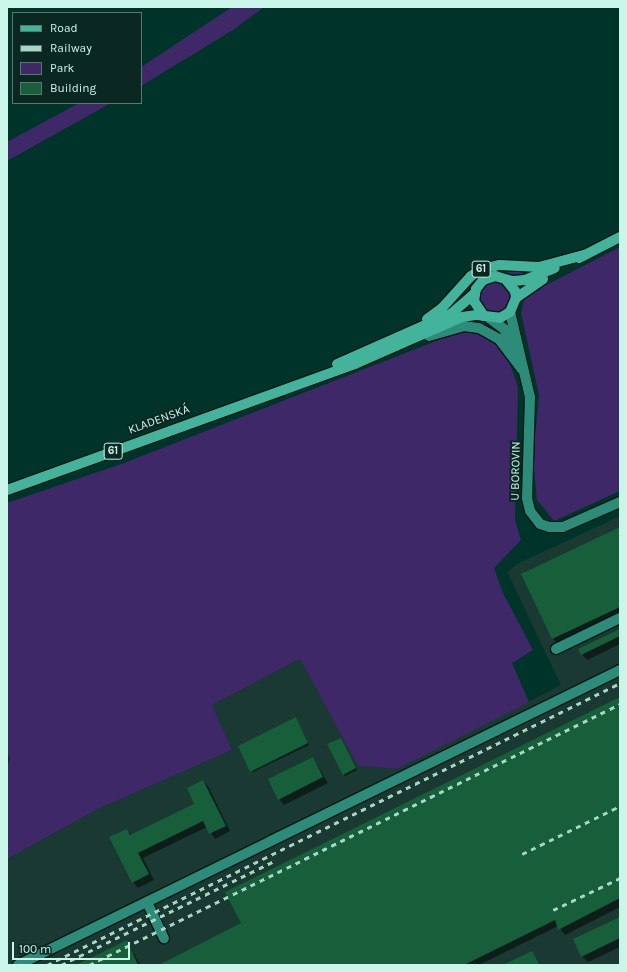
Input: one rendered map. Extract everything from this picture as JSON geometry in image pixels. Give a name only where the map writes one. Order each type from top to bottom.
[{"type":"main road","name":"61","points":[[276,391],[452,312],[474,294],[483,280],[495,276],[506,280],[531,278],[584,255],[620,237]]},
{"type":"main road","name":"61","points":[[506,280],[515,291],[516,298],[539,281],[584,255]]},
{"type":"main road","name":"61","points":[[400,336],[442,308],[471,276],[482,269],[500,265],[539,267],[584,255]]},
{"type":"main road","name":"61","points":[[474,294],[476,306],[487,317]]},
{"type":"main road","points":[[510,312],[516,298]]},
{"type":"main road","name":"61","points":[[276,391],[391,349],[462,317],[500,318],[510,312]]},
{"type":"main road","name":"KLADENSKÁ","points":[[7,490],[276,391]]},
{"type":"street","points":[[510,312],[525,373]]},
{"type":"street","points":[[487,317],[504,329],[525,373]]},
{"type":"street","points":[[391,349],[464,326],[479,328],[499,339],[525,373]]},
{"type":"street","name":"U BOROVIN","points":[[525,373],[530,416],[527,498],[534,519],[549,528],[563,527],[620,502]]},
{"type":"street","points":[[556,649],[620,618]]},
{"type":"street","points":[[18,965],[620,670]]},
{"type":"street","points":[[147,902],[164,938]]},
{"type":"shaded area","points":[[620,516],[620,965],[7,965],[7,859],[98,809],[232,750],[212,705],[300,659],[358,766],[397,769],[561,685],[507,572],[517,564]]},
{"type":"green space","points":[[232,7],[264,7],[233,30],[142,85],[142,66]]},
{"type":"green space","points":[[77,104],[109,104],[7,161],[7,142]]},
{"type":"green space","points":[[620,247],[620,491],[554,521],[537,500],[533,458],[539,395],[521,313],[525,296]]},
{"type":"green space","points":[[503,268],[536,271],[520,278],[494,271]]},
{"type":"green space","points":[[491,281],[497,281],[507,288],[510,297],[509,303],[503,310],[497,313],[491,313],[481,306],[478,300],[478,294],[485,284]]},
{"type":"green space","points":[[476,319],[492,325],[504,336],[462,321]]},
{"type":"green space","points":[[464,330],[481,334],[500,344],[507,356],[518,387],[515,520],[521,540],[494,568],[503,593],[533,650],[512,663],[529,702],[397,769],[358,766],[300,659],[212,705],[232,750],[98,809],[7,859],[7,766],[10,759],[7,751],[7,503],[124,463]]},
{"type":"building","points":[[620,527],[620,607],[552,639],[521,574]]},
{"type":"building","points":[[620,629],[620,636],[581,655],[578,649]]},
{"type":"building","points":[[620,697],[620,898],[558,930],[555,920],[464,965],[159,965],[241,923],[225,892]]},
{"type":"building","points":[[296,717],[308,743],[250,772],[238,746]]},
{"type":"building","points":[[341,738],[356,768],[343,775],[327,744]]},
{"type":"building","points":[[313,757],[323,777],[278,800],[268,779]]},
{"type":"building","points":[[203,780],[226,826],[209,834],[203,821],[138,853],[149,874],[132,883],[109,837],[127,829],[130,835],[194,804],[187,788]]},
{"type":"building","points":[[620,917],[620,938],[581,957],[573,939]]},
{"type":"building","points":[[127,940],[138,965],[76,965]]},
{"type":"building","points":[[532,951],[540,965],[503,965]]},
{"type":"railway","points":[[47,965],[620,683]]},
{"type":"railway","points":[[89,965],[620,704]]},
{"type":"railway","points":[[522,854],[620,806]]},
{"type":"railway","points":[[61,965],[274,861]]},
{"type":"railway","points":[[553,910],[620,878]]}]
